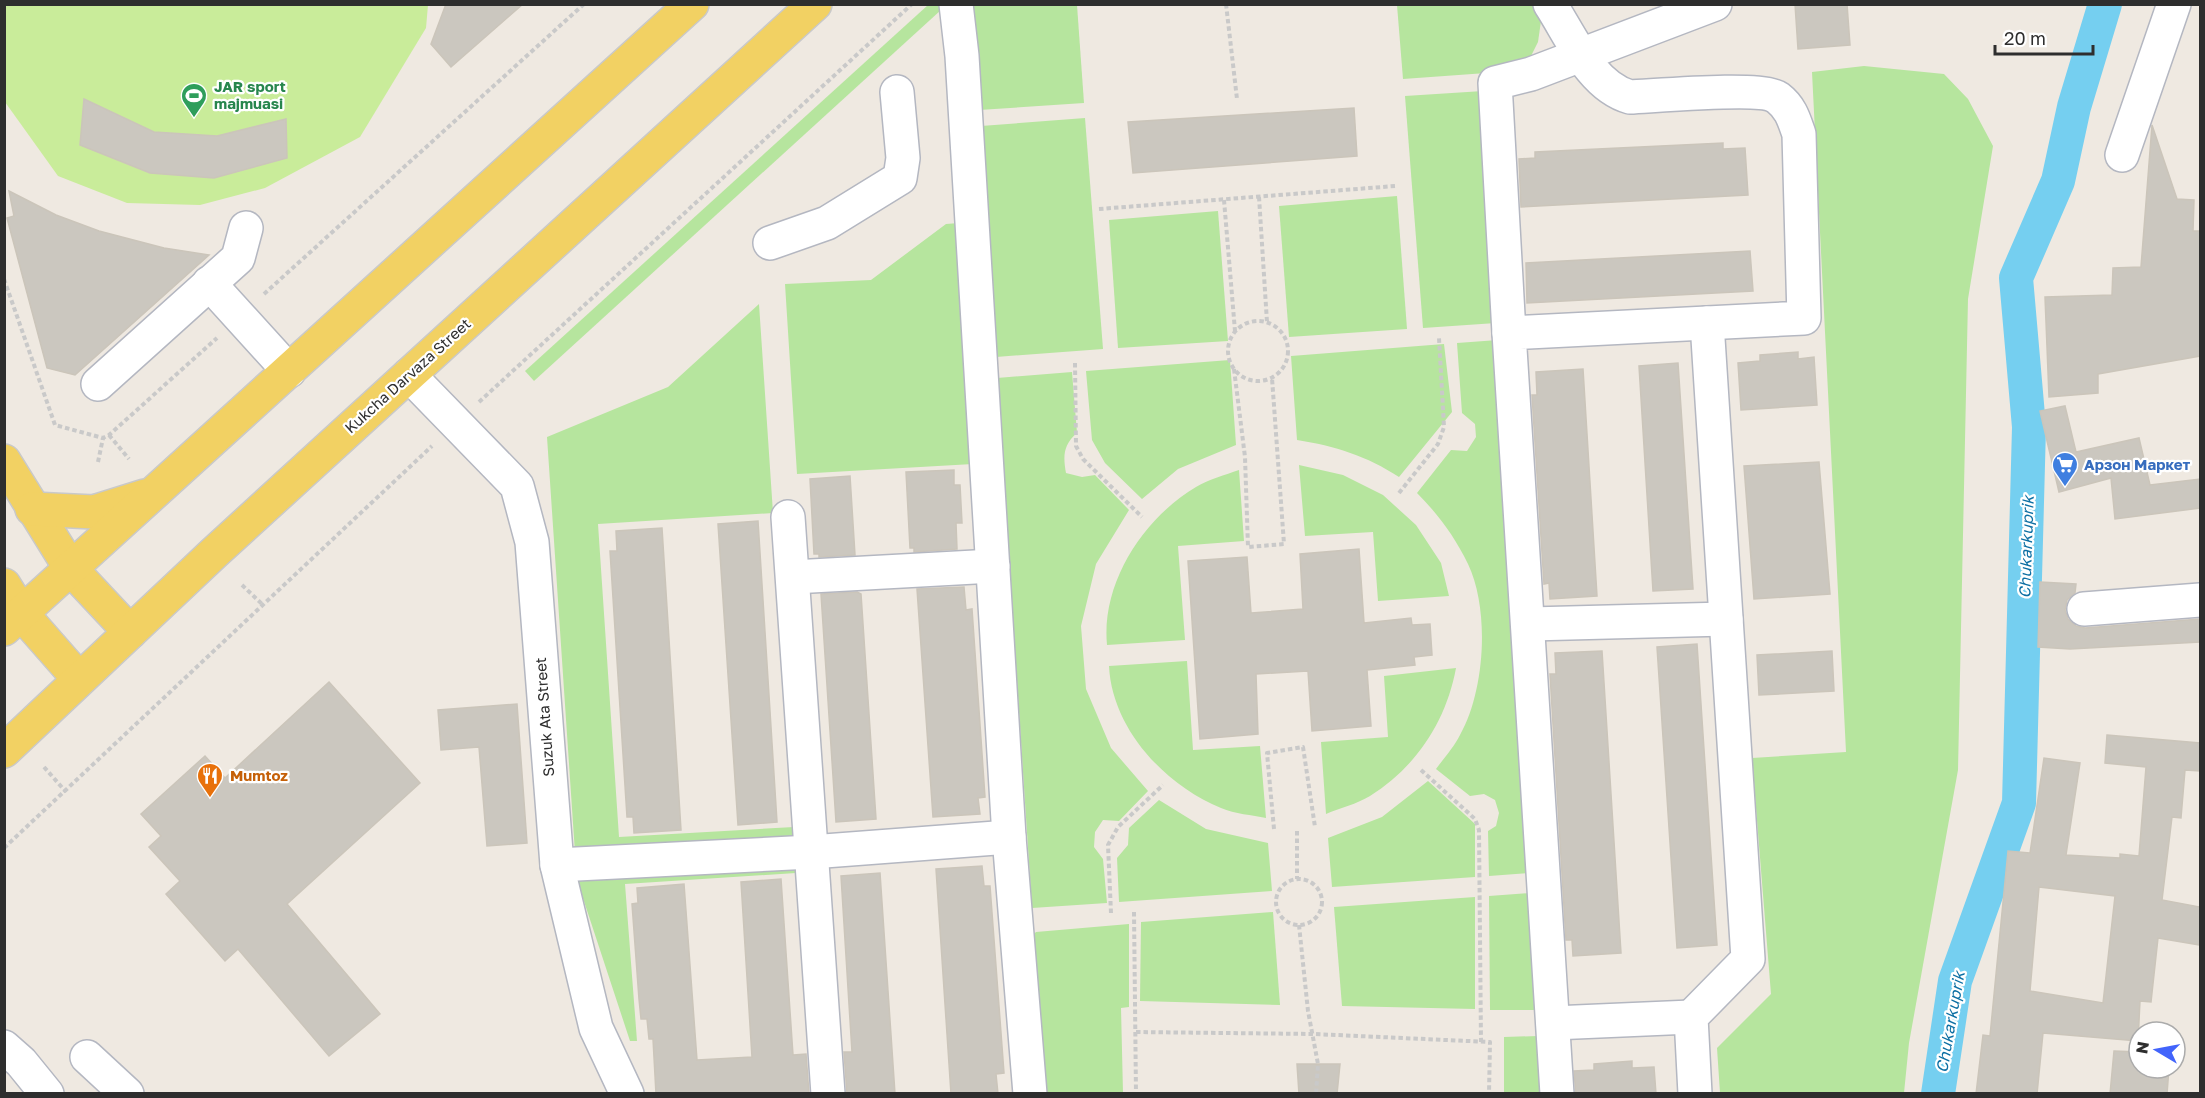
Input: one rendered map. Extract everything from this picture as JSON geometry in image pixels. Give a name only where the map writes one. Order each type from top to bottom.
[{"type":"main road","points":[[13,622],[692,4]]},
{"type":"main road","name":"Kukcha Darvaza Street","points":[[4,751],[409,375],[815,4]]},
{"type":"main road","points":[[4,461],[71,569],[130,632]]},
{"type":"main road","points":[[32,509],[94,512],[125,505],[158,491]]},
{"type":"main road","points":[[4,585],[13,622],[79,679]]},
{"type":"street","points":[[956,4],[962,56],[1009,837],[1030,1094]]},
{"type":"street","points":[[1509,333],[1804,318],[1799,134],[1791,111],[1776,97],[1755,92],[1630,97],[1614,92],[1590,68],[1551,4]]},
{"type":"street","points":[[1557,1094],[1530,624],[1509,333],[1495,83],[1531,74],[1715,4]]},
{"type":"street","points":[[2122,155],[2174,4]]},
{"type":"street","points":[[770,243],[827,223],[900,178],[903,158],[897,92]]},
{"type":"street","points":[[98,384],[238,258],[246,228]]},
{"type":"street","points":[[209,283],[289,371]]},
{"type":"street","points":[[1552,1023],[1691,1017],[1748,959],[1707,323]]},
{"type":"street","name":"Suzuk Ata Street","points":[[409,375],[517,486],[532,542],[556,865],[596,1028],[627,1094]]},
{"type":"street","points":[[788,517],[828,1094]]},
{"type":"street","points":[[793,577],[993,566]]},
{"type":"street","points":[[2084,609],[2200,600]]},
{"type":"street","points":[[1530,624],[1726,619]]},
{"type":"street","points":[[556,865],[811,852],[1009,837]]},
{"type":"street","points":[[1691,1017],[1695,1094]]},
{"type":"street","points":[[4,1047],[21,1062],[47,1094]]},
{"type":"street","points":[[87,1057],[127,1094]]},
{"type":"path","points":[[1226,4],[1237,99]]},
{"type":"path","points":[[1099,209],[1395,186]]},
{"type":"path","points":[[1259,197],[1267,322]]},
{"type":"path","points":[[1224,200],[1235,332],[1228,350],[1234,369],[1245,457],[1248,547],[1284,544],[1272,378]]},
{"type":"path","points":[[1234,369],[1249,380],[1272,378],[1283,367],[1288,348],[1279,330],[1267,322],[1251,321],[1235,332]]},
{"type":"path","points":[[1399,493],[1438,444],[1444,427],[1439,338]]},
{"type":"path","points":[[1075,363],[1076,446],[1083,459],[1142,517]]},
{"type":"path","points":[[109,435],[129,459]]},
{"type":"path","points":[[98,462],[103,438]]},
{"type":"path","points":[[242,585],[262,604]]},
{"type":"path","points":[[1274,829],[1267,753],[1303,747],[1315,827]]},
{"type":"path","points":[[44,767],[66,792]]},
{"type":"path","points":[[1421,770],[1474,819],[1479,830],[1481,1042]]},
{"type":"path","points":[[1111,913],[1108,845],[1118,827],[1163,785]]},
{"type":"path","points":[[1297,831],[1297,879]]},
{"type":"path","points":[[1297,879],[1310,881],[1316,886],[1322,900],[1317,915],[1299,925],[1285,920],[1277,909],[1276,902],[1281,888],[1297,879]]},
{"type":"path","points":[[1134,912],[1136,1094]]},
{"type":"path","points":[[1299,925],[1318,1064],[1316,1094]]},
{"type":"path","points":[[1136,1032],[1314,1034],[1490,1042],[1489,1094]]},
{"type":"green space","name":"JAR sport majmuasi","points":[[4,5],[428,5],[426,28],[360,137],[265,188],[200,205],[127,203],[58,176],[5,102]]},
{"type":"green space","points":[[928,5],[941,5],[941,10],[534,381],[525,371]]},
{"type":"green space","points":[[972,5],[1077,5],[1084,103],[979,110]]},
{"type":"green space","points":[[1397,5],[1535,5],[1542,14],[1538,42],[1531,56],[1514,71],[1403,79]]},
{"type":"green space","points":[[1864,66],[1944,74],[1968,99],[1993,146],[1968,299],[1958,770],[1909,1043],[1904,1093],[1720,1093],[1717,1048],[1771,994],[1752,758],[1846,752],[1812,72]]},
{"type":"green space","points":[[1483,91],[1496,323],[1423,328],[1405,96]]},
{"type":"green space","points":[[1085,118],[1103,349],[996,357],[981,126]]},
{"type":"green space","points":[[1397,196],[1407,329],[1289,337],[1279,206]]},
{"type":"green space","points":[[1218,211],[1228,341],[1118,348],[1109,220]]},
{"type":"green space","points":[[959,223],[973,464],[797,474],[785,284],[871,280],[946,224]]},
{"type":"green space","points":[[759,304],[773,513],[598,524],[619,837],[794,827],[795,837],[575,853],[547,437],[668,387]]},
{"type":"green space","points":[[1498,340],[1528,873],[1489,876],[1488,831],[1496,826],[1499,813],[1495,800],[1484,794],[1470,796],[1436,769],[1460,735],[1475,696],[1482,650],[1480,604],[1475,583],[1458,544],[1446,526],[1417,493],[1451,450],[1467,451],[1476,437],[1475,424],[1462,413],[1457,343]]},
{"type":"green space","points":[[1444,344],[1452,412],[1399,477],[1375,463],[1350,453],[1297,440],[1291,356]]},
{"type":"green space","points":[[1230,360],[1236,445],[1178,469],[1142,499],[1105,463],[1092,440],[1086,371]]},
{"type":"green space","points":[[1072,372],[1077,433],[1065,451],[1066,473],[1082,477],[1095,475],[1129,510],[1096,564],[1081,626],[1086,689],[1111,748],[1148,791],[1119,821],[1103,820],[1095,832],[1094,847],[1103,859],[1107,903],[1032,908],[997,378]]},
{"type":"green space","points":[[1299,465],[1343,475],[1383,495],[1416,525],[1441,563],[1449,596],[1378,601],[1373,532],[1305,536]]},
{"type":"green space","points":[[1239,470],[1244,541],[1178,546],[1185,640],[1107,645],[1107,621],[1111,598],[1119,575],[1143,534],[1177,500],[1196,487]]},
{"type":"green space","points":[[1187,661],[1193,750],[1260,746],[1266,818],[1221,808],[1180,785],[1145,752],[1131,733],[1120,712],[1112,689],[1109,666]]},
{"type":"green space","points":[[1456,668],[1445,707],[1437,725],[1415,757],[1370,796],[1326,814],[1321,742],[1388,737],[1384,676]]},
{"type":"green space","points":[[1428,781],[1475,824],[1475,877],[1332,887],[1328,838],[1382,817]]},
{"type":"green space","points":[[1159,800],[1206,829],[1268,843],[1272,891],[1119,902],[1117,858],[1128,845],[1129,828]]},
{"type":"green space","points":[[795,864],[796,873],[625,884],[637,1041],[630,1041],[576,877]]},
{"type":"green space","points":[[1530,893],[1537,1010],[1490,1010],[1489,896]]},
{"type":"green space","points":[[1475,897],[1475,1009],[1342,1006],[1334,907]]},
{"type":"green space","points":[[1273,912],[1280,1005],[1140,1001],[1141,922]]},
{"type":"green space","points":[[1129,924],[1129,1007],[1121,1008],[1123,1093],[1039,1093],[1028,940],[1036,932]]},
{"type":"green space","points":[[1538,1036],[1541,1093],[1504,1094],[1504,1037]]},
{"type":"building","points":[[446,4],[523,4],[451,67],[431,44]]},
{"type":"building","points":[[1795,4],[1847,4],[1850,45],[1798,49]]},
{"type":"building","points":[[84,99],[154,132],[217,136],[286,119],[287,158],[214,178],[150,173],[80,145]]},
{"type":"building","points":[[1354,108],[1357,156],[1133,173],[1128,122]]},
{"type":"building","points":[[2152,125],[2177,199],[2194,200],[2193,231],[2200,231],[2200,356],[2098,374],[2098,393],[2049,397],[2045,297],[2112,295],[2113,268],[2141,267]]},
{"type":"building","points":[[1723,143],[1723,149],[1745,148],[1748,195],[1521,207],[1519,159],[1535,158],[1535,152]]},
{"type":"building","points":[[9,191],[56,215],[99,231],[164,248],[209,255],[75,375],[47,368],[7,218],[14,216]]},
{"type":"building","points":[[1750,251],[1753,291],[1527,303],[1526,263]]},
{"type":"building","points":[[1798,352],[1798,359],[1814,357],[1817,405],[1741,410],[1738,363],[1760,361],[1760,355]]},
{"type":"building","points":[[1678,363],[1693,589],[1653,591],[1639,366]]},
{"type":"building","points":[[1583,369],[1597,596],[1550,599],[1549,583],[1544,584],[1532,395],[1537,395],[1536,372]]},
{"type":"building","points":[[2065,406],[2076,452],[2139,438],[2150,485],[2200,479],[2200,508],[2115,519],[2111,478],[2059,492],[2040,411]]},
{"type":"building","points":[[1819,462],[1830,594],[1754,599],[1744,466]]},
{"type":"building","points":[[954,470],[954,485],[960,485],[962,523],[956,523],[957,549],[914,552],[914,548],[910,548],[906,472]]},
{"type":"building","points":[[850,476],[855,555],[819,557],[819,554],[814,554],[810,479]]},
{"type":"building","points":[[758,521],[777,822],[738,825],[718,524]]},
{"type":"building","points":[[662,528],[681,830],[634,833],[633,817],[627,817],[610,551],[617,551],[616,531]]},
{"type":"building","points":[[1359,549],[1364,623],[1411,618],[1412,625],[1430,624],[1432,655],[1414,657],[1415,665],[1367,670],[1371,726],[1312,731],[1308,671],[1256,674],[1258,734],[1200,739],[1188,561],[1247,557],[1251,613],[1303,609],[1300,554]]},
{"type":"building","points":[[2040,582],[2076,584],[2075,593],[2067,600],[2065,610],[2068,619],[2076,626],[2085,628],[2200,619],[2200,642],[2070,649],[2038,647]]},
{"type":"building","points":[[964,587],[966,610],[972,609],[985,797],[978,798],[980,814],[933,817],[917,589]]},
{"type":"building","points":[[857,592],[861,594],[876,819],[836,822],[821,594]]},
{"type":"building","points":[[1697,644],[1717,945],[1677,948],[1657,647]]},
{"type":"building","points":[[1602,651],[1621,953],[1573,956],[1572,940],[1566,940],[1550,674],[1556,674],[1555,653]]},
{"type":"building","points":[[1832,651],[1834,691],[1759,695],[1757,655]]},
{"type":"building","points":[[329,682],[420,783],[287,904],[380,1014],[329,1056],[238,949],[225,961],[166,894],[180,881],[149,847],[161,836],[141,814],[205,756],[225,778]]},
{"type":"building","points":[[517,704],[527,843],[487,846],[479,747],[441,750],[438,710]]},
{"type":"building","points":[[2107,735],[2200,743],[2200,771],[2185,770],[2181,818],[2172,817],[2162,900],[2200,907],[2200,945],[2158,938],[2151,1002],[2140,1001],[2139,1020],[2127,1020],[2127,1040],[2043,1033],[2037,1094],[1976,1094],[1983,1035],[1990,1036],[2008,851],[2030,853],[2044,758],[2080,763],[2066,855],[2120,858],[2120,854],[2139,856],[2146,767],[2105,763]],"holes":[[[2039,887],[2115,896],[2103,1003],[2030,991]]]},
{"type":"building","points":[[982,866],[984,886],[990,886],[1004,1073],[996,1074],[998,1094],[951,1094],[936,869]]},
{"type":"building","points":[[880,873],[895,1094],[847,1094],[844,1052],[852,1052],[841,876]]},
{"type":"building","points":[[781,879],[793,1055],[806,1054],[809,1094],[656,1094],[653,1039],[649,1039],[647,1019],[641,1019],[639,999],[632,904],[638,903],[637,888],[684,884],[697,1060],[752,1057],[741,882]]},
{"type":"building","points":[[2114,1051],[2127,1052],[2127,1080],[2168,1080],[2167,1094],[2110,1094]]},
{"type":"building","points":[[1632,1061],[1632,1068],[1654,1067],[1656,1094],[1576,1094],[1574,1071],[1594,1070],[1594,1064]]},
{"type":"building","points":[[1297,1064],[1340,1064],[1337,1094],[1299,1094]]},
{"type":"waterway","name":"Chukarkuprik","points":[[1938,1094],[1955,981],[2019,803],[2029,427],[2016,278],[2058,181],[2074,107],[2105,4]]},
{"type":"place","name":"JAR sport majmuasi","points":[[194,119]]},
{"type":"place","name":"Арзон Маркет","points":[[2065,488]]},
{"type":"place","name":"Mumtoz","points":[[210,799]]}]
